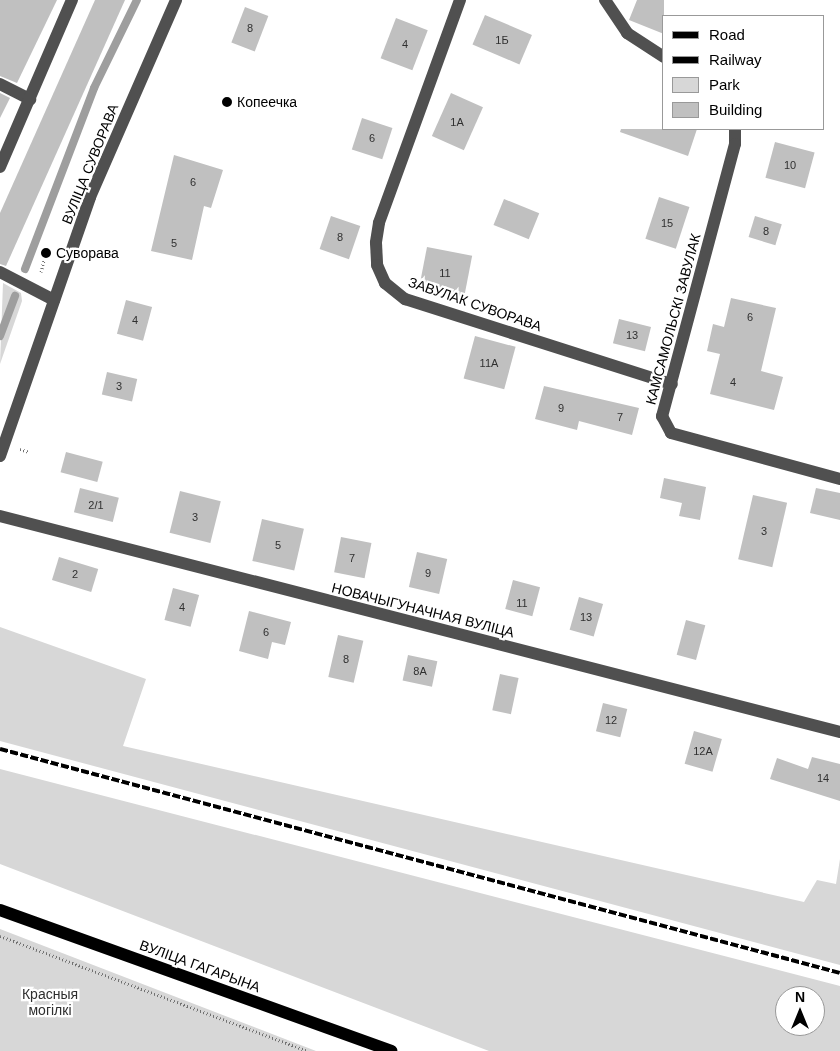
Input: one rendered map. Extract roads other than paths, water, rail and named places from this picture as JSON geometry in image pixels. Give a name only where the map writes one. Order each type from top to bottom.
[{"type":"main road","name":"ВУЛІЦА ГАГАРЫНА","points":[[0,910],[391,1051]]},
{"type":"street","points":[[0,167],[72,0]]},
{"type":"street","name":"ВУЛІЦА СУВОРАВА","points":[[0,456],[90,197],[176,0]]},
{"type":"street","name":"ЗАВУЛАК СУВОРАВА","points":[[460,0],[379,223],[376,243],[377,265],[384,283],[405,299],[672,384]]},
{"type":"street","points":[[604,0],[627,33],[662,56]]},
{"type":"street","points":[[0,84],[30,99]]},
{"type":"street","name":"КАМСАМОЛЬСКІ ЗАВУЛАК","points":[[735,130],[735,144],[662,416],[671,433],[840,479]]},
{"type":"street","points":[[0,272],[54,300]]},
{"type":"street","name":"НОВАЧЫГУНАЧНАЯ ВУЛІЦА","points":[[0,516],[840,732]]},
{"type":"waterway","points":[[25,269],[94,88],[137,0]]},
{"type":"waterway","points":[[0,336],[15,296]]},
{"type":"railway","points":[[0,749],[840,973]]},
{"type":"place","name":"Копеечка","points":[[227,102]]},
{"type":"place","name":"Суворава","points":[[46,253]]},
{"type":"park label","name":"Красныя могілкі","points":[[50,1002]]}]
